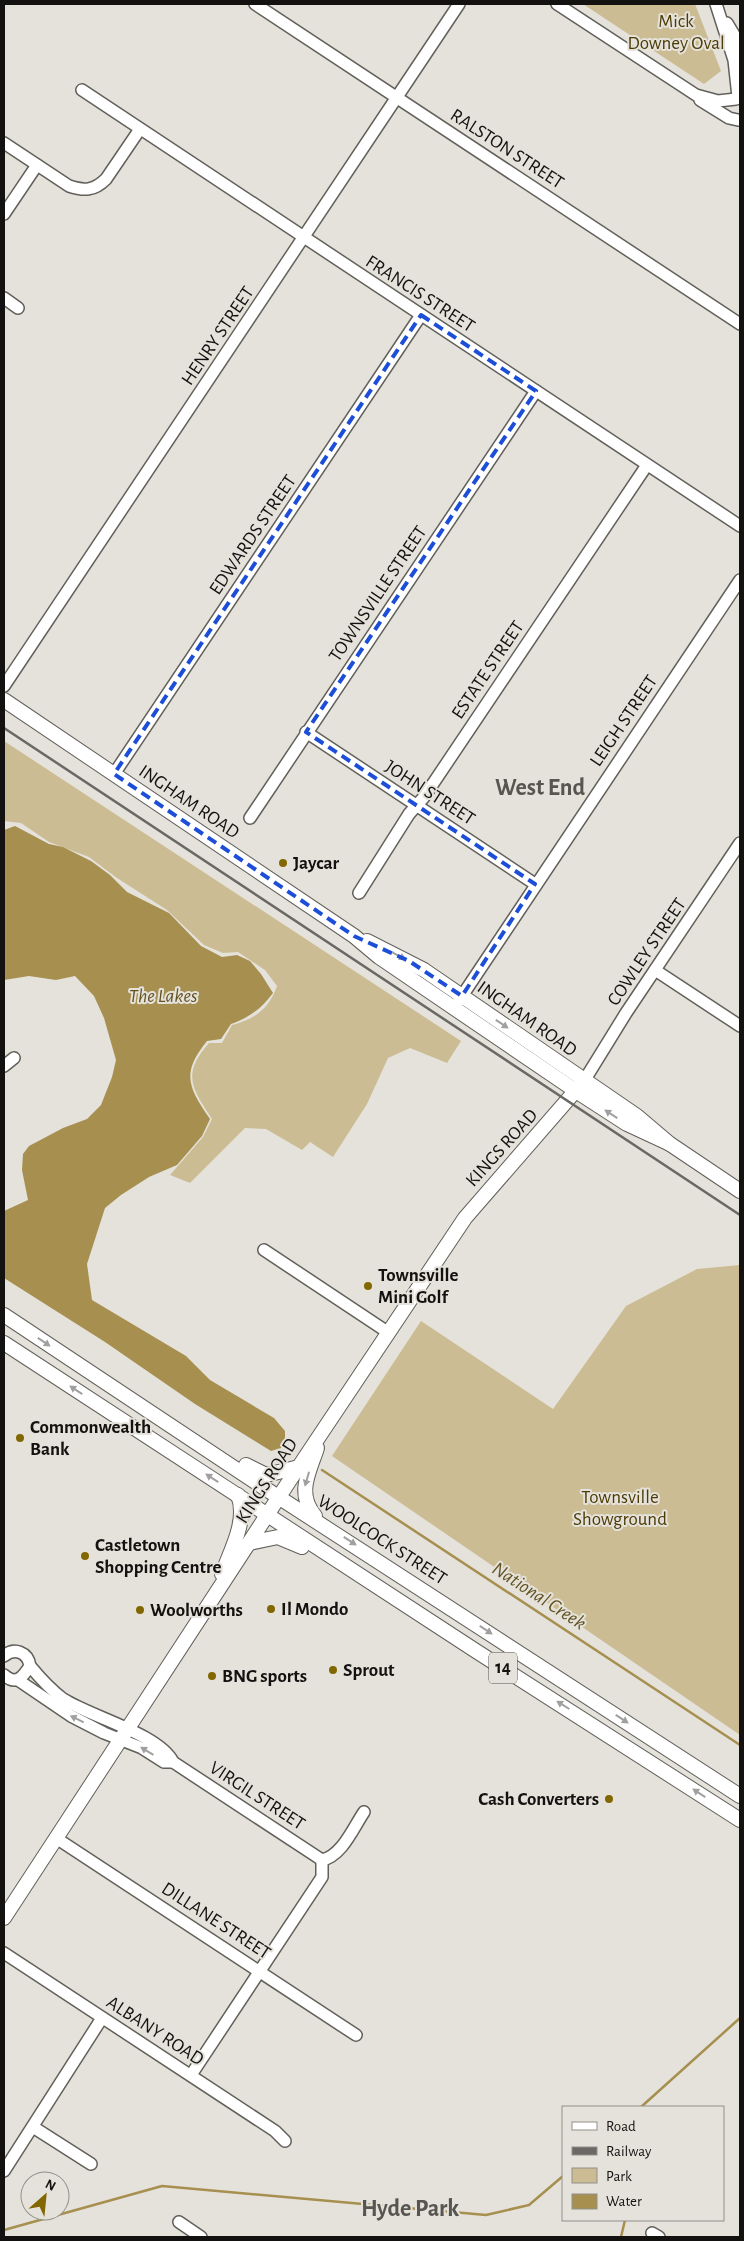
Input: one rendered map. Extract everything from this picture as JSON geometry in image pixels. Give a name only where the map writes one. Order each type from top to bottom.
[{"type":"main road","name":"INGHAM ROAD","points":[[4,700],[354,936],[409,961],[458,1002],[580,1086],[627,1124],[670,1144],[740,1191]]},
{"type":"main road","name":"KINGS ROAD","points":[[4,1918],[279,1497],[465,1218],[580,1086]]},
{"type":"main road","name":"WOOLCOCK STREET","points":[[4,1315],[279,1497],[740,1796]]},
{"type":"main road","name":"14","points":[[4,1342],[476,1651],[740,1820]]},
{"type":"main road","points":[[172,1427],[224,1452],[260,1474],[273,1474],[299,1467]]},
{"type":"main road","points":[[320,1522],[306,1504],[304,1489],[322,1433]]},
{"type":"main road","points":[[215,1596],[242,1516],[238,1495]]},
{"type":"main road","points":[[250,1543],[273,1536],[294,1542],[422,1625],[476,1651]]},
{"type":"street","name":"RALSTON STREET","points":[[255,4],[740,324]]},
{"type":"street","name":"HENRY STREET","points":[[4,686],[459,4]]},
{"type":"street","points":[[557,4],[696,94],[718,101],[738,97]]},
{"type":"street","points":[[696,94],[700,100],[729,118],[739,121],[734,60],[718,9]]},
{"type":"street","points":[[718,9],[739,43],[740,52]]},
{"type":"street","name":"FRANCIS STREET","points":[[82,90],[740,526]]},
{"type":"street","points":[[4,143],[69,186],[81,190],[90,190],[99,186],[106,179],[140,129]]},
{"type":"street","points":[[4,214],[37,165]]},
{"type":"street","points":[[4,298],[18,308]]},
{"type":"street","name":"EDWARDS STREET","points":[[114,774],[421,315]]},
{"type":"street","name":"TOWNSVILLE STREET","points":[[250,818],[536,391]]},
{"type":"street","name":"ESTATE STREET","points":[[358,893],[647,465]]},
{"type":"street","name":"LEIGH STREET","points":[[458,1002],[535,884],[740,580]]},
{"type":"street","name":"JOHN STREET","points":[[306,732],[535,884]]},
{"type":"street","name":"COWLEY STREET","points":[[580,1086],[655,970],[736,859],[740,843]]},
{"type":"street","points":[[655,970],[740,1026]]},
{"type":"street","points":[[4,1066],[14,1058]]},
{"type":"street","points":[[264,1250],[389,1333]]},
{"type":"street","points":[[4,1656],[9,1652],[19,1651],[27,1657],[30,1666],[64,1699],[124,1735]]},
{"type":"street","points":[[18,1680],[22,1678],[30,1666]]},
{"type":"street","points":[[4,1675],[9,1679],[18,1680],[57,1708],[124,1735]]},
{"type":"street","name":"VIRGIL STREET","points":[[124,1735],[144,1737],[168,1753],[173,1762],[322,1860]]},
{"type":"street","points":[[191,2075],[322,1877],[322,1860],[331,1858],[337,1852],[364,1812]]},
{"type":"street","name":"DILLANE STREET","points":[[56,1838],[356,2035]]},
{"type":"street","name":"ALBANY ROAD","points":[[4,1953],[275,2131],[285,2141]]},
{"type":"street","points":[[4,2171],[102,2018]]},
{"type":"street","points":[[32,2126],[91,2164]]},
{"type":"street","points":[[179,2222],[201,2237]]},
{"type":"highlighted area","points":[[421,315],[536,391],[306,732],[535,884],[462,996],[409,961],[354,936],[114,774]]},
{"type":"green space","name":"Mick Downey Oval","points":[[583,4],[695,4],[721,71],[704,84]]},
{"type":"green space","name":"The Lakes","points":[[4,741],[461,1041],[447,1063],[410,1048],[388,1058],[367,1104],[333,1157],[310,1142],[302,1150],[266,1129],[245,1128],[190,1183],[170,1175],[203,1137],[212,1119],[199,1098],[192,1081],[195,1063],[209,1043],[222,1043],[232,1025],[248,1020],[260,1012],[270,1001],[277,986],[265,970],[238,952],[223,953],[204,945],[167,910],[117,878],[89,857],[49,842],[21,823],[4,821]]},
{"type":"green space","name":"Townsville Showground","points":[[740,1265],[740,1735],[332,1456],[421,1321],[553,1409],[626,1306],[697,1269]]},
{"type":"water","name":"The Lakes","points":[[15,826],[49,844],[63,847],[91,861],[110,875],[127,892],[169,913],[201,946],[222,957],[237,955],[250,961],[273,993],[255,1012],[231,1024],[221,1039],[207,1041],[199,1052],[193,1062],[190,1080],[197,1098],[210,1119],[202,1136],[177,1165],[149,1177],[105,1208],[87,1264],[92,1300],[186,1356],[210,1380],[274,1418],[285,1431],[285,1440],[281,1448],[271,1451],[195,1404],[105,1342],[4,1278],[4,1211],[28,1200],[22,1170],[23,1154],[29,1146],[63,1128],[87,1119],[101,1105],[112,1077],[116,1060],[104,1018],[94,996],[75,976],[56,980],[29,976],[4,980],[4,830]]},
{"type":"waterway","name":"National Creek","points":[[322,1470],[740,1745]]},
{"type":"waterway","points":[[642,2106],[740,2018]]},
{"type":"waterway","points":[[4,2230],[162,2186],[486,2215],[529,2205],[562,2177]]},
{"type":"waterway","points":[[621,2237],[625,2221]]},
{"type":"railway","points":[[4,728],[740,1215]]},
{"type":"place","name":"Jaycar","points":[[283,863]]},
{"type":"place","name":"Townsville Mini Golf","points":[[368,1286]]},
{"type":"place","name":"Commonwealth Bank","points":[[20,1438]]},
{"type":"place","name":"Castletown Shopping Centre","points":[[85,1556]]},
{"type":"place","name":"Il Mondo","points":[[271,1609]]},
{"type":"place","name":"Woolworths","points":[[140,1610]]},
{"type":"place","name":"Sprout","points":[[333,1670]]},
{"type":"place","name":"BNG sports","points":[[212,1676]]},
{"type":"place","name":"Cash Converters","points":[[609,1799]]},
{"type":"district","name":"West End","points":[[540,788]]},
{"type":"district","name":"Hyde Park","points":[[410,2209]]}]
